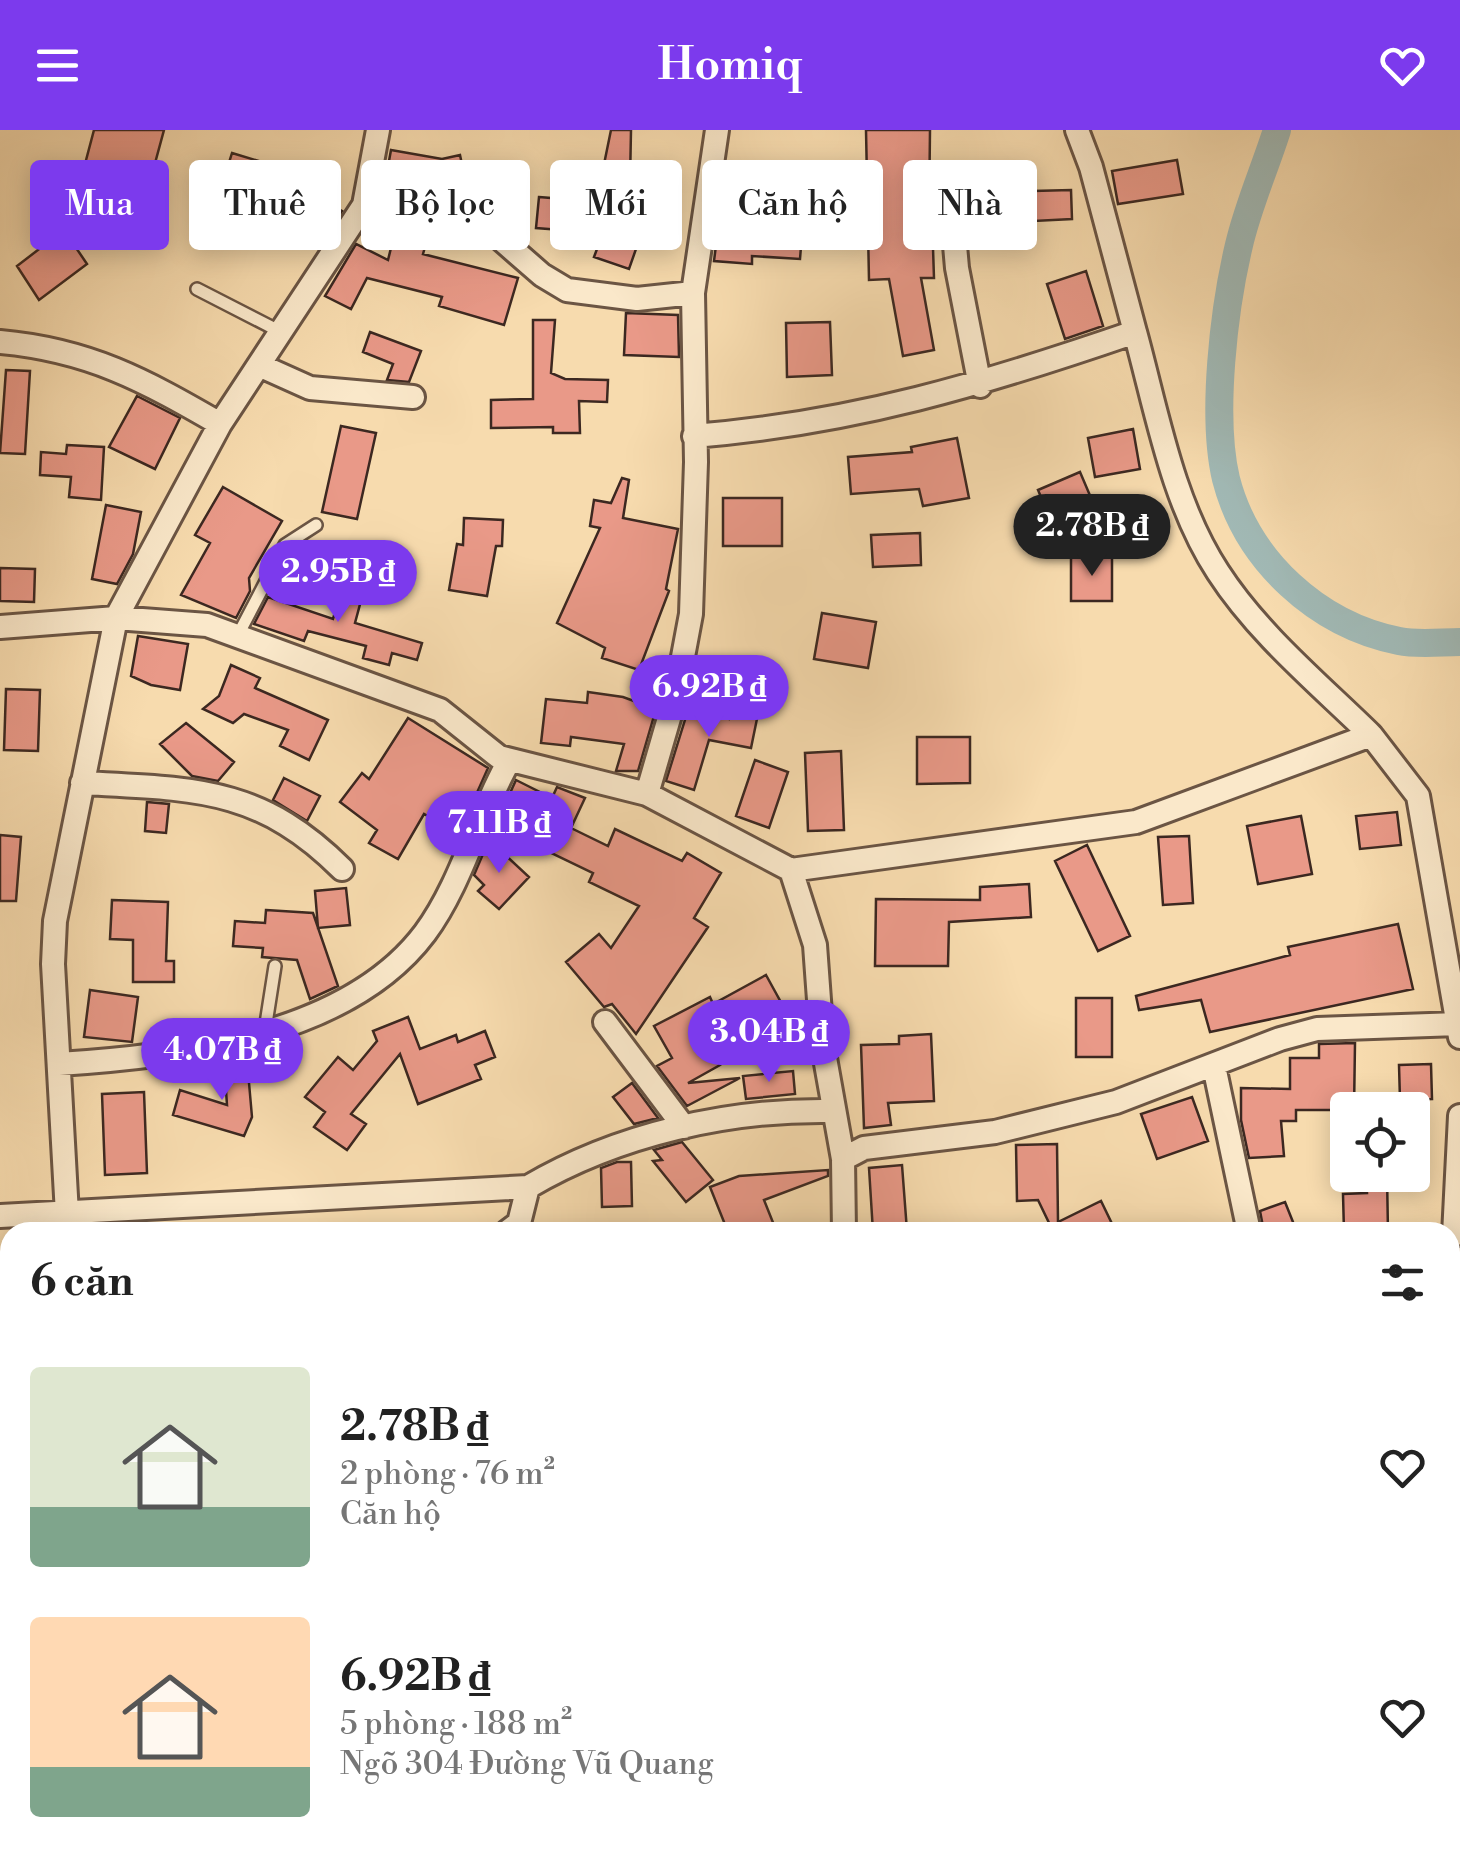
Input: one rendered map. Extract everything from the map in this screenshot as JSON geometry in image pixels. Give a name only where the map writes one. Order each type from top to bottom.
[{"type":"street","points":[[372,160],[378,130]]},
{"type":"street","points":[[647,794],[687,644],[694,436],[693,293],[717,130]]},
{"type":"street","points":[[843,1160],[864,1148],[995,1132],[1116,1102],[1317,1029],[1459,1031],[1452,921],[1418,796],[1372,735],[1269,635],[1218,573],[1189,517],[1092,168],[1077,130]]},
{"type":"street","points":[[67,1214],[55,920],[116,618],[220,424],[361,209]]},
{"type":"street","points":[[513,250],[567,290],[637,299],[693,293]]},
{"type":"street","points":[[955,250],[980,386]]},
{"type":"street","points":[[694,436],[856,416],[980,386],[1135,332]]},
{"type":"street","points":[[0,342],[63,350],[108,363],[220,424]]},
{"type":"street","points":[[260,366],[310,388],[414,397]]},
{"type":"street","points":[[0,627],[116,618],[182,621],[238,636],[440,710],[509,761],[647,794],[791,870],[1136,822],[1317,759],[1372,735]]},
{"type":"street","points":[[60,1064],[195,1052],[266,1030],[371,984],[402,960],[427,930],[509,761]]},
{"type":"street","points":[[82,783],[188,790],[242,802],[283,819],[342,869]]},
{"type":"street","points":[[791,870],[816,944],[822,1041],[843,1160],[844,1222]]},
{"type":"street","points":[[605,1022],[684,1127]]},
{"type":"street","points":[[1214,1066],[1247,1222]]},
{"type":"street","points":[[0,1216],[67,1214],[153,1222],[528,1187],[572,1164],[684,1127],[751,1114],[833,1112]]},
{"type":"street","points":[[1456,1222],[1460,1116]]},
{"type":"street","points":[[519,1222],[528,1187]]},
{"type":"lane","points":[[197,290],[279,330]]},
{"type":"lane","points":[[238,636],[286,545],[316,525]]},
{"type":"lane","points":[[266,1030],[275,966]]},
{"type":"building","points":[[94,130],[164,130],[156,160],[86,160]]},
{"type":"building","points":[[611,130],[631,130],[630,160],[605,160]]},
{"type":"building","points":[[866,130],[930,130],[930,160],[903,160],[903,250],[933,250],[934,278],[921,278],[934,350],[903,356],[889,279],[869,280],[868,250],[883,250],[883,160],[867,160]]},
{"type":"building","points":[[391,150],[442,159],[460,155],[461,160],[389,160]]},
{"type":"building","points":[[232,153],[255,160],[230,160]]},
{"type":"building","points":[[1177,160],[1183,194],[1118,204],[1112,171]]},
{"type":"building","points":[[1071,190],[1072,219],[1037,221],[1037,191]]},
{"type":"building","points":[[539,197],[550,198],[550,229],[536,228]]},
{"type":"building","points":[[356,244],[361,250],[388,260],[390,250],[424,250],[423,254],[518,278],[504,325],[439,306],[442,297],[367,278],[351,309],[325,296]]},
{"type":"building","points":[[38,250],[78,250],[87,264],[39,300],[17,266]]},
{"type":"building","points":[[597,250],[636,250],[629,269],[594,257]]},
{"type":"building","points":[[715,250],[801,250],[800,259],[752,256],[752,264],[714,261]]},
{"type":"building","points":[[1086,271],[1103,326],[1065,339],[1047,284]]},
{"type":"building","points":[[626,313],[678,315],[679,357],[624,355]]},
{"type":"building","points":[[533,320],[555,320],[551,373],[565,379],[608,380],[607,402],[579,401],[580,433],[553,433],[553,427],[491,428],[491,400],[533,399]]},
{"type":"building","points":[[830,322],[832,375],[787,377],[786,323]]},
{"type":"building","points":[[370,332],[421,351],[409,382],[387,380],[393,364],[363,352]]},
{"type":"building","points":[[6,370],[30,371],[25,454],[0,453]]},
{"type":"building","points":[[137,396],[180,418],[155,469],[109,447]]},
{"type":"building","points":[[341,426],[376,433],[357,519],[322,512]]},
{"type":"building","points":[[1133,429],[1140,469],[1095,477],[1088,438]]},
{"type":"building","points":[[957,438],[969,498],[923,506],[919,489],[851,494],[848,457],[912,452],[911,447]]},
{"type":"building","points":[[67,445],[104,447],[101,500],[69,497],[71,477],[40,475],[41,452],[66,454]]},
{"type":"building","points":[[1080,472],[1097,512],[1055,530],[1038,490]]},
{"type":"building","points":[[622,478],[629,480],[623,518],[678,529],[666,589],[669,591],[639,670],[602,658],[605,648],[557,623],[600,528],[590,526],[594,500],[611,503]]},
{"type":"building","points":[[223,487],[282,521],[249,578],[250,591],[236,618],[181,595],[210,543],[195,535]]},
{"type":"building","points":[[723,498],[782,498],[782,546],[723,546]]},
{"type":"building","points":[[106,505],[141,512],[133,554],[117,584],[92,579]]},
{"type":"building","points":[[464,518],[503,520],[502,546],[496,546],[487,596],[449,590],[457,544],[463,545]]},
{"type":"building","points":[[920,533],[921,565],[873,567],[871,535]]},
{"type":"building","points":[[1071,557],[1112,557],[1112,601],[1071,601]]},
{"type":"building","points":[[0,568],[35,569],[34,602],[0,601]]},
{"type":"building","points":[[345,576],[366,582],[355,623],[422,643],[417,660],[392,653],[389,665],[363,658],[366,646],[308,631],[304,641],[254,624],[268,597],[333,619]]},
{"type":"building","points":[[822,613],[876,622],[868,668],[814,659]]},
{"type":"building","points":[[138,636],[188,644],[180,690],[151,685],[131,676]]},
{"type":"building","points":[[231,665],[260,678],[255,688],[328,720],[309,760],[280,746],[288,730],[244,714],[233,723],[203,709],[219,696]]},
{"type":"building","points":[[6,689],[40,690],[38,751],[4,750]]},
{"type":"building","points":[[588,692],[623,697],[656,709],[638,771],[616,771],[624,744],[571,737],[570,746],[541,743],[546,699],[587,703]]},
{"type":"building","points":[[732,703],[759,709],[751,748],[709,740],[694,790],[666,781],[689,707],[729,719]]},
{"type":"building","points":[[408,718],[488,768],[468,813],[454,807],[466,818],[459,834],[424,814],[398,859],[369,843],[377,830],[340,802],[362,773],[369,779]]},
{"type":"building","points":[[186,723],[234,762],[218,781],[192,776],[160,744]]},
{"type":"building","points":[[917,737],[970,737],[970,783],[917,784]]},
{"type":"building","points":[[841,751],[844,830],[808,831],[805,753]]},
{"type":"building","points":[[755,760],[788,772],[769,828],[736,816]]},
{"type":"building","points":[[284,778],[320,796],[307,821],[273,800]]},
{"type":"building","points":[[516,780],[552,798],[557,787],[585,798],[571,828],[608,846],[615,829],[682,861],[687,853],[721,873],[694,918],[708,927],[636,1034],[612,1004],[604,1007],[566,962],[599,934],[611,948],[639,906],[589,882],[593,873],[495,826]]},
{"type":"building","points":[[147,802],[169,804],[166,833],[145,831]]},
{"type":"building","points":[[1397,812],[1401,845],[1360,849],[1356,816]]},
{"type":"building","points":[[1301,816],[1312,874],[1258,884],[1247,826]]},
{"type":"building","points":[[0,835],[21,837],[16,901],[0,901]]},
{"type":"building","points":[[1189,836],[1193,903],[1163,905],[1158,837]]},
{"type":"building","points":[[489,840],[529,877],[499,909],[478,891],[484,885],[474,875]]},
{"type":"building","points":[[1087,845],[1130,936],[1098,951],[1055,861]]},
{"type":"building","points":[[1029,884],[1031,917],[949,922],[948,966],[875,966],[876,899],[980,900],[980,887]]},
{"type":"building","points":[[346,888],[350,925],[318,928],[315,891]]},
{"type":"building","points":[[112,900],[168,902],[166,961],[174,961],[174,982],[133,982],[133,940],[110,939]]},
{"type":"building","points":[[266,910],[313,913],[338,986],[310,999],[297,960],[262,957],[263,948],[233,946],[235,921],[265,923]]},
{"type":"building","points":[[1398,924],[1413,989],[1210,1032],[1201,1000],[1139,1010],[1136,996],[1290,955],[1288,947]]},
{"type":"building","points":[[766,975],[794,1026],[757,1046],[746,1025],[709,1044],[720,1065],[688,1083],[740,1078],[687,1106],[657,1066],[672,1058],[654,1026],[710,997],[713,1004]]},
{"type":"building","points":[[90,990],[138,997],[132,1042],[84,1037]]},
{"type":"building","points":[[1076,998],[1112,998],[1112,1057],[1076,1057]]},
{"type":"building","points":[[408,1017],[420,1049],[456,1035],[458,1042],[485,1031],[495,1057],[475,1065],[481,1079],[418,1104],[400,1054],[351,1114],[366,1124],[347,1150],[314,1127],[325,1112],[305,1097],[338,1057],[353,1070],[377,1041],[373,1031]]},
{"type":"building","points":[[931,1034],[934,1101],[888,1103],[891,1125],[864,1128],[861,1045],[899,1044],[899,1036]]},
{"type":"building","points":[[1355,1043],[1354,1092],[1330,1092],[1330,1110],[1296,1110],[1296,1121],[1281,1121],[1284,1156],[1249,1158],[1241,1120],[1241,1088],[1290,1089],[1290,1058],[1319,1058],[1319,1044]]},
{"type":"building","points":[[247,1060],[252,1117],[244,1136],[173,1115],[180,1090],[227,1105],[224,1062]]},
{"type":"building","points":[[1431,1064],[1432,1099],[1430,1092],[1400,1092],[1399,1065]]},
{"type":"building","points":[[793,1071],[795,1094],[746,1099],[743,1076]]},
{"type":"building","points":[[632,1083],[658,1118],[634,1124],[613,1097]]},
{"type":"building","points":[[144,1092],[147,1173],[105,1175],[102,1094]]},
{"type":"building","points":[[1192,1097],[1208,1141],[1157,1159],[1141,1114]]},
{"type":"building","points":[[682,1142],[713,1180],[686,1202],[653,1161],[662,1160],[654,1150]]},
{"type":"building","points":[[1057,1144],[1058,1222],[1049,1222],[1038,1200],[1017,1201],[1016,1145]]},
{"type":"building","points":[[631,1162],[632,1206],[602,1207],[601,1168]]},
{"type":"building","points":[[902,1165],[906,1222],[872,1222],[869,1168]]},
{"type":"building","points":[[828,1170],[828,1176],[764,1200],[773,1222],[724,1222],[710,1187],[739,1176]]},
{"type":"building","points":[[1387,1192],[1388,1222],[1344,1222],[1343,1194]]},
{"type":"building","points":[[1101,1201],[1111,1222],[1058,1222]]},
{"type":"building","points":[[1285,1202],[1293,1222],[1262,1222],[1260,1211]]},
{"type":"waterway","points":[[1277,130],[1243,230],[1224,330],[1220,425],[1226,479],[1236,509],[1269,562],[1314,604],[1369,633],[1399,641],[1460,642]]}]
